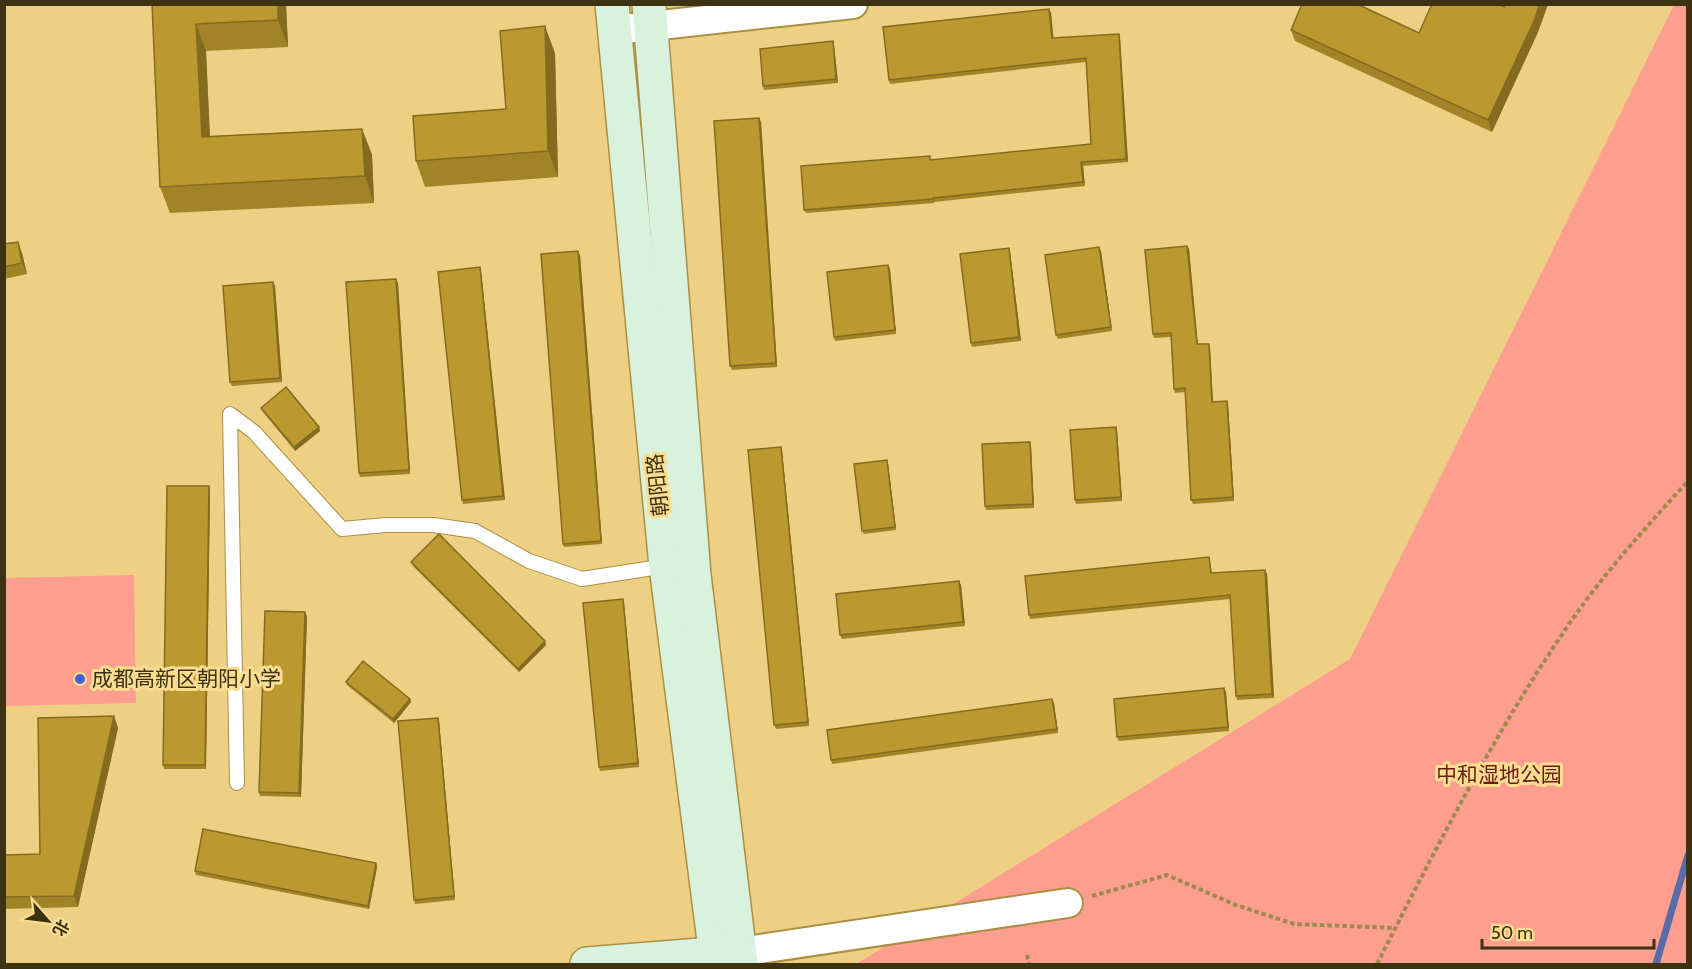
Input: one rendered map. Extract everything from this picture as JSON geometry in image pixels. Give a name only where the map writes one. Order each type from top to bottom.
[{"type":"main road","name":"朝阳路","points":[[650,15],[694,575],[728,959]]},
{"type":"main road","name":"朝阳路","points":[[613,17],[666,566],[728,959]]},
{"type":"main road","points":[[587,964],[728,959]]},
{"type":"street","points":[[613,17],[854,4]]},
{"type":"street","points":[[728,959],[1068,903]]},
{"type":"lane","points":[[237,783],[230,414],[254,432],[342,529],[387,525],[433,525],[475,531],[529,561],[582,579],[666,566]]},
{"type":"path","points":[[1377,964],[1491,747],[1575,616],[1641,534],[1688,481]]},
{"type":"path","points":[[1068,903],[1167,875],[1236,905],[1294,924],[1396,928]]},
{"type":"path","points":[[1027,955],[1029,964]]},
{"type":"green space","name":"中和湿地公园","points":[[1674,5],[1687,5],[1687,964],[856,964],[1350,659]]},
{"type":"green space","points":[[134,575],[136,703],[5,706],[5,578]]},
{"type":"building","points":[[152,4],[278,4],[278,20],[196,24],[202,137],[362,129],[365,176],[160,187]]},
{"type":"building","points":[[1302,4],[1357,4],[1419,33],[1432,4],[1499,4],[1504,7],[1505,4],[1540,4],[1488,120],[1291,30]]},
{"type":"building","points":[[1049,9],[1052,38],[1119,34],[1126,159],[1081,162],[1083,182],[933,199],[804,210],[801,166],[930,156],[930,160],[1091,144],[1086,58],[889,80],[883,27]]},
{"type":"building","points":[[545,26],[548,151],[416,161],[413,116],[506,109],[500,31]]},
{"type":"building","points":[[833,41],[836,79],[763,86],[760,49]]},
{"type":"building","points":[[759,118],[776,363],[730,366],[714,121]]},
{"type":"building","points":[[18,242],[22,263],[4,267],[4,244]]},
{"type":"building","points":[[1187,246],[1197,344],[1209,344],[1212,402],[1227,401],[1233,497],[1191,500],[1185,388],[1174,389],[1171,333],[1153,334],[1145,250]]},
{"type":"building","points":[[1099,247],[1111,327],[1056,335],[1045,255]]},
{"type":"building","points":[[1009,248],[1019,337],[971,343],[960,254]]},
{"type":"building","points":[[578,251],[601,541],[563,544],[541,254]]},
{"type":"building","points":[[888,265],[895,330],[834,337],[827,272]]},
{"type":"building","points":[[480,267],[503,496],[462,500],[438,272]]},
{"type":"building","points":[[396,279],[409,470],[359,473],[346,282]]},
{"type":"building","points":[[273,282],[280,378],[230,382],[223,286]]},
{"type":"building","points":[[286,387],[319,427],[294,447],[261,408]]},
{"type":"building","points":[[1116,427],[1121,497],[1075,500],[1070,430]]},
{"type":"building","points":[[1030,442],[1033,504],[985,506],[982,444]]},
{"type":"building","points":[[781,447],[808,722],[774,725],[748,450]]},
{"type":"building","points":[[887,460],[895,527],[862,531],[854,464]]},
{"type":"building","points":[[167,486],[209,486],[205,765],[163,765]]},
{"type":"building","points":[[439,534],[545,641],[518,669],[411,562]]},
{"type":"building","points":[[1209,557],[1211,573],[1265,570],[1272,694],[1236,696],[1230,595],[1029,615],[1025,576]]},
{"type":"building","points":[[959,581],[963,622],[840,635],[836,594]]},
{"type":"building","points":[[623,599],[638,763],[599,767],[583,603]]},
{"type":"building","points":[[265,611],[305,612],[299,793],[259,792]]},
{"type":"building","points":[[363,661],[410,699],[393,719],[346,682]]},
{"type":"building","points":[[1224,688],[1228,727],[1117,737],[1114,699]]},
{"type":"building","points":[[1052,699],[1057,729],[831,760],[827,730]]},
{"type":"building","points":[[114,716],[74,896],[4,897],[4,855],[40,854],[38,718]]},
{"type":"building","points":[[438,718],[454,896],[414,900],[398,721]]},
{"type":"building","points":[[203,829],[376,863],[368,906],[195,871]]},
{"type":"waterway","points":[[1656,964],[1688,855]]},
{"type":"place","name":"成都高新区朝阳小学","points":[[80,679]]}]
